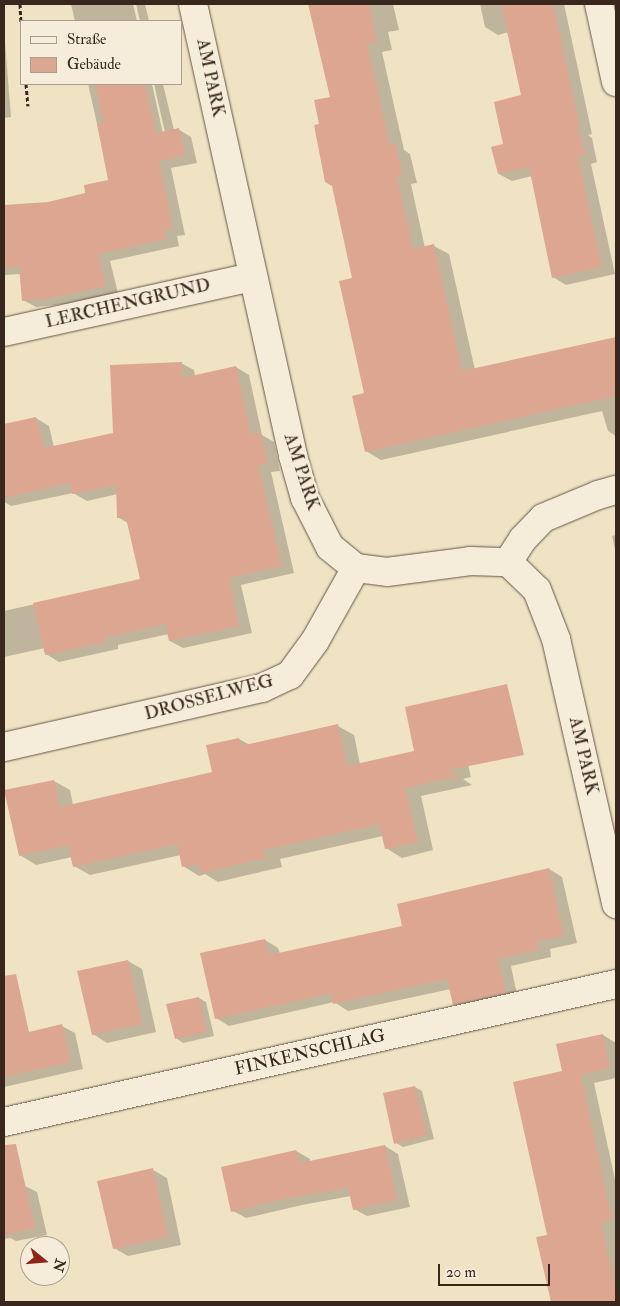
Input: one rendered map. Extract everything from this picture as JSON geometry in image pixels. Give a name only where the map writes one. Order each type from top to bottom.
[{"type":"street","name":"AM PARK","points":[[193,4],[293,456],[306,498],[330,547],[356,568]]},
{"type":"street","points":[[599,4],[616,82]]},
{"type":"street","name":"LERCHENGRUND","points":[[4,332],[253,276]]},
{"type":"street","points":[[356,568],[386,572],[470,561],[508,562],[523,539],[542,518],[598,495],[616,490]]},
{"type":"street","name":"AM PARK","points":[[508,562],[537,590],[556,639],[614,876],[616,904]]},
{"type":"street","name":"DROSSELWEG","points":[[4,747],[262,688],[290,675],[315,641],[356,568]]},
{"type":"street","name":"FINKENSCHLAG","points":[[4,1122],[616,984]]},
{"type":"path","points":[[20,4],[21,20]]},
{"type":"path","points":[[26,85],[28,106]]},
{"type":"building","points":[[308,4],[369,4],[377,42],[367,44],[390,145],[396,144],[402,175],[397,176],[413,249],[434,244],[462,371],[616,337],[616,396],[365,452],[352,396],[364,393],[339,281],[352,278],[332,186],[325,182],[314,125],[319,124],[314,100],[330,97]]},
{"type":"building","points":[[501,4],[553,4],[580,127],[572,129],[579,129],[585,155],[578,157],[602,267],[552,278],[529,167],[498,174],[491,147],[503,144],[494,102],[521,95]]},
{"type":"building","points":[[95,85],[145,85],[156,133],[179,128],[185,156],[159,161],[173,228],[165,230],[167,239],[98,254],[106,286],[51,298],[22,301],[19,266],[4,268],[4,205],[48,202],[85,193],[84,185],[108,180],[97,124],[104,123]]},
{"type":"building","points":[[182,362],[182,378],[236,366],[251,434],[261,433],[268,464],[258,465],[282,566],[229,578],[239,626],[169,641],[165,624],[105,638],[106,642],[45,655],[33,603],[140,579],[126,518],[117,518],[116,485],[72,494],[70,483],[4,498],[4,424],[36,417],[44,448],[113,433],[110,365]]},
{"type":"building","points":[[507,684],[524,755],[449,770],[459,776],[405,788],[418,842],[385,849],[379,824],[264,850],[266,858],[201,873],[198,864],[182,867],[177,844],[73,867],[68,845],[19,856],[4,790],[54,780],[60,807],[212,772],[206,745],[239,738],[241,746],[338,724],[347,766],[414,751],[405,707]]},
{"type":"building","points":[[549,868],[564,936],[537,942],[538,950],[498,959],[506,993],[453,1005],[447,979],[333,1004],[331,993],[215,1019],[200,953],[265,939],[269,955],[402,926],[397,904]]},
{"type":"building","points":[[128,960],[142,1024],[92,1035],[77,971]]},
{"type":"building","points":[[16,974],[29,1032],[62,1024],[71,1062],[4,1077],[4,976]]},
{"type":"building","points":[[199,997],[207,1032],[175,1039],[166,1004]]},
{"type":"building","points":[[603,1034],[610,1068],[581,1075],[612,1220],[601,1223],[616,1290],[616,1302],[551,1302],[536,1237],[547,1235],[513,1082],[562,1071],[556,1044]]},
{"type":"building","points":[[415,1086],[427,1135],[394,1144],[383,1093]]},
{"type":"building","points":[[16,1144],[35,1228],[4,1235],[4,1145]]},
{"type":"building","points":[[385,1145],[397,1200],[353,1210],[348,1188],[288,1198],[231,1212],[221,1167],[296,1150],[300,1163]]},
{"type":"building","points":[[153,1168],[168,1237],[113,1249],[97,1181]]}]
